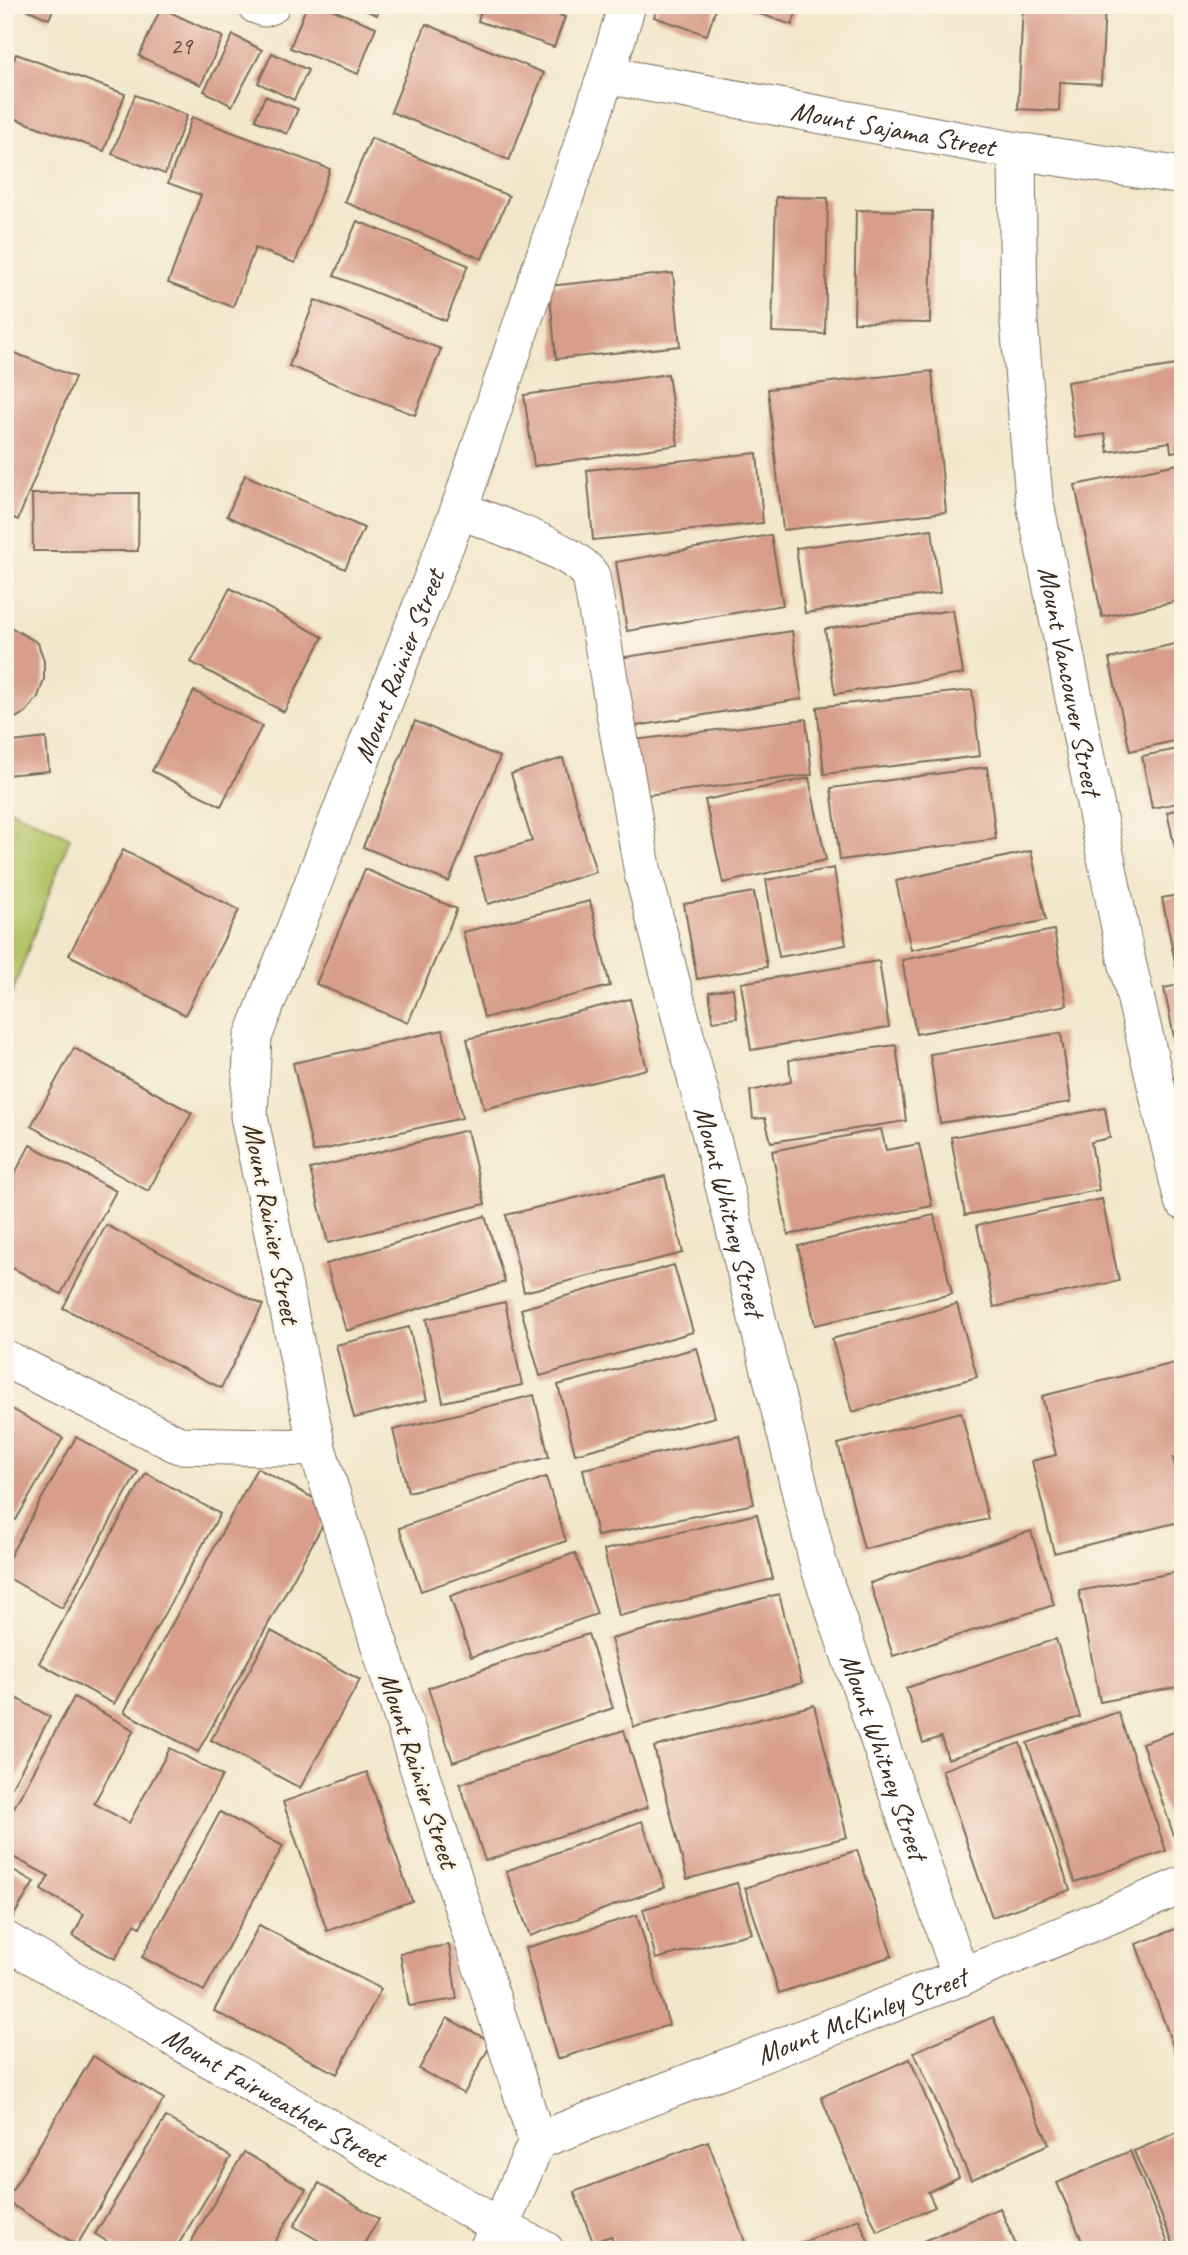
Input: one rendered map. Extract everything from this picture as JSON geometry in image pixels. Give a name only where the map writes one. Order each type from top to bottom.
[{"type":"street","points":[[256,5],[264,8],[271,5]]},
{"type":"street","name":"Mount Rainier Street","points":[[537,2141],[317,1448],[249,1116],[253,1037],[459,510],[606,75],[627,5]]},
{"type":"street","name":"Mount Sajama Street","points":[[606,75],[1017,151],[1183,176]]},
{"type":"street","name":"Mount Vancouver Street","points":[[1017,151],[1019,322],[1034,498],[1125,953],[1183,1201]]},
{"type":"street","name":"Mount Whitney Street","points":[[459,510],[528,537],[579,562],[591,576],[643,873],[819,1566],[961,1977]]},
{"type":"street","points":[[6,1359],[179,1445],[317,1448]]},
{"type":"street","name":"Mount McKinley Street","points":[[537,2141],[961,1977],[1183,1885]]},
{"type":"street","name":"Mount Fairweather Street","points":[[5,1940],[494,2239],[545,2250]]},
{"type":"street","points":[[494,2239],[537,2141]]},
{"type":"green space","points":[[5,807],[70,837],[5,1012]]},
{"type":"building","points":[[17,5],[55,5],[49,19]]},
{"type":"building","points":[[307,5],[321,5],[376,27],[358,74],[290,48]]},
{"type":"building","points":[[353,5],[381,5],[377,15]]},
{"type":"building","points":[[483,5],[530,5],[565,17],[554,47],[478,21]]},
{"type":"building","points":[[658,5],[717,5],[707,35],[654,17]]},
{"type":"building","points":[[734,5],[799,5],[792,25]]},
{"type":"building","points":[[1023,5],[1105,5],[1101,84],[1060,82],[1059,111],[1018,109]]},
{"type":"building","points":[[161,8],[223,37],[201,85],[139,56]]},
{"type":"building","points":[[426,24],[544,73],[509,160],[391,112]]},
{"type":"building","points":[[233,35],[262,50],[232,106],[204,91]]},
{"type":"building","points":[[272,53],[308,70],[294,100],[258,83]]},
{"type":"building","points":[[16,54],[125,94],[104,151],[5,115],[5,81]]},
{"type":"building","points":[[1183,78],[1183,124],[1179,123]]},
{"type":"building","points":[[135,95],[187,115],[165,174],[112,154]]},
{"type":"building","points":[[265,96],[298,109],[287,134],[255,120]]},
{"type":"building","points":[[192,117],[330,169],[295,263],[255,248],[233,307],[168,283],[201,195],[168,183]]},
{"type":"building","points":[[371,138],[509,196],[482,259],[344,202]]},
{"type":"building","points":[[776,197],[828,198],[825,334],[772,332]]},
{"type":"building","points":[[856,210],[932,211],[930,323],[854,322]]},
{"type":"building","points":[[357,221],[468,265],[446,321],[334,276]]},
{"type":"building","points":[[673,273],[680,346],[556,359],[549,286]]},
{"type":"building","points":[[315,300],[441,349],[415,415],[289,366]]},
{"type":"building","points":[[5,349],[75,377],[18,520],[5,514]]},
{"type":"building","points":[[1183,364],[1183,450],[1171,452],[1170,442],[1108,452],[1105,434],[1075,438],[1067,382]]},
{"type":"building","points":[[932,371],[946,512],[783,530],[768,389]]},
{"type":"building","points":[[668,374],[678,445],[534,466],[524,395]]},
{"type":"building","points":[[757,453],[763,523],[593,540],[587,470]]},
{"type":"building","points":[[1183,463],[1183,600],[1102,617],[1075,485]]},
{"type":"building","points":[[245,475],[364,528],[345,569],[227,516]]},
{"type":"building","points":[[139,493],[138,551],[33,551],[32,494]]},
{"type":"building","points":[[932,529],[940,593],[805,613],[796,548]]},
{"type":"building","points":[[771,535],[783,605],[627,631],[616,562]]},
{"type":"building","points":[[230,588],[323,637],[284,712],[191,662]]},
{"type":"building","points":[[953,610],[963,674],[835,694],[825,629]]},
{"type":"building","points":[[5,624],[38,643],[44,661],[44,679],[38,697],[26,712],[5,724]]},
{"type":"building","points":[[792,631],[802,699],[624,728],[613,659]]},
{"type":"building","points":[[1183,642],[1183,739],[1130,751],[1109,659]]},
{"type":"building","points":[[972,690],[980,756],[824,774],[817,707]]},
{"type":"building","points":[[194,691],[262,726],[221,806],[152,771]]},
{"type":"building","points":[[806,719],[812,775],[631,797],[625,741]]},
{"type":"building","points":[[415,721],[500,757],[449,882],[363,847]]},
{"type":"building","points":[[46,738],[49,771],[5,775],[5,743]]},
{"type":"building","points":[[1183,748],[1183,802],[1152,808],[1142,756]]},
{"type":"building","points":[[563,758],[596,872],[488,904],[475,858],[532,841],[511,774]]},
{"type":"building","points":[[987,767],[996,839],[840,860],[831,788]]},
{"type":"building","points":[[809,778],[826,860],[723,883],[705,800]]},
{"type":"building","points":[[1183,808],[1183,880],[1182,880],[1167,812]]},
{"type":"building","points":[[123,850],[239,910],[185,1015],[69,955]]},
{"type":"building","points":[[1031,851],[1046,920],[911,950],[896,881]]},
{"type":"building","points":[[834,868],[846,945],[779,957],[766,880]]},
{"type":"building","points":[[365,869],[457,909],[408,1023],[316,984]]},
{"type":"building","points":[[754,892],[767,967],[697,979],[684,904]]},
{"type":"building","points":[[1183,894],[1183,975],[1178,976],[1162,898]]},
{"type":"building","points":[[590,901],[610,986],[484,1018],[463,932]]},
{"type":"building","points":[[1054,930],[1067,1005],[916,1034],[902,960]]},
{"type":"building","points":[[879,961],[889,1027],[751,1050],[741,983]]},
{"type":"building","points":[[1183,984],[1183,1067],[1180,1067],[1164,988]]},
{"type":"building","points":[[733,988],[737,1018],[713,1021],[709,992]]},
{"type":"building","points":[[630,999],[647,1069],[484,1109],[467,1039]]},
{"type":"building","points":[[443,1030],[462,1118],[313,1152],[293,1063]]},
{"type":"building","points":[[1061,1033],[1071,1102],[940,1123],[930,1054]]},
{"type":"building","points":[[896,1045],[906,1121],[771,1142],[765,1118],[753,1119],[750,1091],[791,1082],[789,1060]]},
{"type":"building","points":[[74,1048],[192,1113],[148,1191],[31,1126]]},
{"type":"building","points":[[1183,1076],[1183,1122],[1168,1079]]},
{"type":"building","points":[[1105,1108],[1110,1138],[1091,1142],[1099,1190],[965,1215],[951,1137]]},
{"type":"building","points":[[881,1129],[886,1150],[919,1144],[932,1206],[788,1235],[772,1151]]},
{"type":"building","points":[[467,1130],[485,1204],[328,1243],[310,1169]]},
{"type":"building","points":[[30,1145],[116,1191],[61,1294],[5,1264],[5,1192]]},
{"type":"building","points":[[665,1176],[683,1253],[524,1292],[506,1215]]},
{"type":"building","points":[[1102,1199],[1119,1281],[994,1307],[977,1225]]},
{"type":"building","points":[[934,1215],[952,1294],[815,1325],[798,1246]]},
{"type":"building","points":[[485,1216],[505,1282],[346,1331],[326,1264]]},
{"type":"building","points":[[106,1225],[263,1305],[221,1388],[63,1308]]},
{"type":"building","points":[[674,1265],[693,1332],[540,1376],[521,1309]]},
{"type":"building","points":[[505,1302],[522,1385],[443,1402],[426,1319]]},
{"type":"building","points":[[957,1304],[977,1377],[852,1412],[832,1339]]},
{"type":"building","points":[[409,1327],[427,1400],[354,1418],[336,1345]]},
{"type":"building","points":[[697,1348],[715,1417],[575,1454],[558,1385]]},
{"type":"building","points":[[1175,1363],[1183,1394],[1183,1456],[1173,1458],[1183,1497],[1183,1521],[1054,1553],[1032,1461],[1056,1455],[1042,1396]]},
{"type":"building","points":[[534,1395],[549,1457],[408,1492],[393,1430]]},
{"type":"building","points":[[5,1405],[63,1438],[16,1520],[5,1514]]},
{"type":"building","points":[[961,1412],[988,1519],[864,1549],[838,1444]]},
{"type":"building","points":[[740,1436],[754,1504],[597,1536],[583,1469]]},
{"type":"building","points":[[76,1437],[138,1472],[62,1608],[5,1576],[5,1565]]},
{"type":"building","points":[[257,1468],[332,1508],[198,1752],[124,1712]]},
{"type":"building","points":[[146,1473],[220,1514],[114,1704],[39,1663]]},
{"type":"building","points":[[546,1477],[566,1541],[421,1591],[399,1528]]},
{"type":"building","points":[[757,1514],[773,1579],[619,1616],[604,1550]]},
{"type":"building","points":[[1031,1531],[1054,1605],[893,1656],[870,1583]]},
{"type":"building","points":[[575,1553],[597,1614],[471,1657],[450,1596]]},
{"type":"building","points":[[1183,1571],[1183,1686],[1100,1702],[1079,1591]]},
{"type":"building","points":[[779,1594],[802,1683],[634,1727],[611,1639]]},
{"type":"building","points":[[271,1631],[360,1680],[300,1788],[211,1740]]},
{"type":"building","points":[[588,1634],[613,1708],[453,1762],[428,1688]]},
{"type":"building","points":[[1056,1639],[1080,1717],[948,1759],[941,1737],[923,1743],[906,1688]]},
{"type":"building","points":[[5,1692],[50,1717],[10,1790],[5,1787]]},
{"type":"building","points":[[74,1697],[134,1730],[94,1803],[129,1823],[170,1748],[222,1776],[140,1927],[135,1924],[115,1959],[73,1936],[84,1914],[41,1890],[49,1876],[5,1853],[5,1824]]},
{"type":"building","points":[[814,1705],[847,1837],[687,1879],[654,1747]]},
{"type":"building","points":[[1118,1712],[1166,1851],[1075,1882],[1027,1743]]},
{"type":"building","points":[[1183,1729],[1183,1833],[1174,1836],[1142,1743]]},
{"type":"building","points":[[624,1730],[648,1807],[485,1861],[460,1784]]},
{"type":"building","points":[[1020,1743],[1070,1890],[992,1917],[942,1770]]},
{"type":"building","points":[[367,1772],[412,1901],[327,1931],[283,1802]]},
{"type":"building","points":[[220,1812],[283,1846],[204,1991],[142,1957]]},
{"type":"building","points":[[642,1821],[665,1887],[530,1936],[506,1871]]},
{"type":"building","points":[[857,1850],[892,1956],[779,1993],[745,1888]]},
{"type":"building","points":[[5,1865],[34,1882],[10,1922],[5,1920]]},
{"type":"building","points":[[737,1883],[752,1933],[656,1959],[643,1909]]},
{"type":"building","points":[[637,1915],[669,2025],[557,2059],[525,1948]]},
{"type":"building","points":[[259,1925],[381,1989],[337,2074],[214,2011]]},
{"type":"building","points":[[1183,1926],[1183,2071],[1182,2071],[1136,1944]]},
{"type":"building","points":[[449,1945],[457,1999],[409,2006],[400,1953]]},
{"type":"building","points":[[993,2017],[1049,2144],[971,2180],[914,2052]]},
{"type":"building","points":[[447,2018],[492,2042],[464,2094],[419,2069]]},
{"type":"building","points":[[93,2056],[164,2099],[77,2245],[6,2201]]},
{"type":"building","points":[[910,2059],[959,2177],[928,2192],[935,2207],[877,2232],[821,2097]]},
{"type":"building","points":[[166,2117],[231,2157],[175,2250],[121,2250],[95,2234]]},
{"type":"building","points":[[1183,2130],[1183,2250],[1176,2250],[1134,2151]]},
{"type":"building","points":[[708,2141],[748,2250],[616,2250],[611,2236],[593,2242],[574,2192]]},
{"type":"building","points":[[1130,2151],[1171,2250],[1086,2250],[1057,2183]]},
{"type":"building","points":[[244,2152],[306,2189],[270,2250],[186,2250]]},
{"type":"building","points":[[319,2183],[379,2219],[360,2250],[334,2250],[294,2226]]},
{"type":"building","points":[[1000,2208],[1018,2250],[903,2250]]},
{"type":"building","points":[[859,2219],[872,2250],[785,2250]]}]
